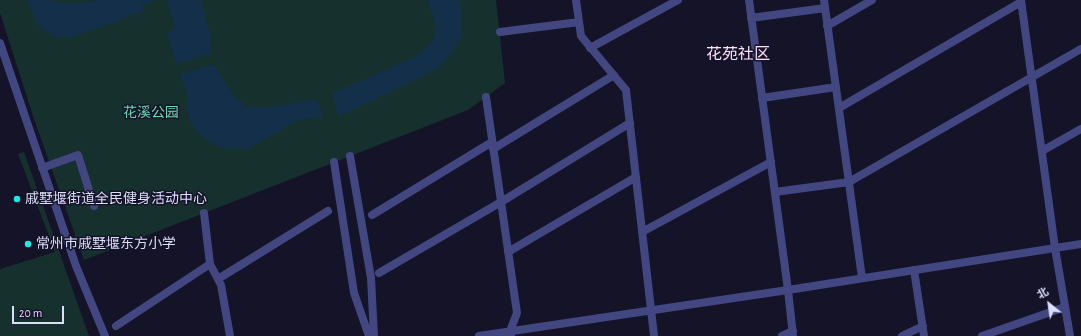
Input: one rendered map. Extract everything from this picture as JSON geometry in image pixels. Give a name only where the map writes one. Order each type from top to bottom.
[{"type":"street","points":[[576,0],[581,36],[626,90],[654,336]]},
{"type":"street","points":[[590,48],[678,0]]},
{"type":"street","points":[[749,0],[793,333],[782,336]]},
{"type":"street","points":[[827,26],[872,0]]},
{"type":"street","points":[[839,108],[1021,1],[1055,248],[1070,336]]},
{"type":"street","points":[[751,18],[824,4],[862,278]]},
{"type":"street","points":[[500,32],[579,22]]},
{"type":"street","points":[[0,43],[76,266],[105,336]]},
{"type":"street","points":[[775,192],[849,182],[1031,76],[1081,49]]},
{"type":"street","points":[[372,215],[614,75]]},
{"type":"street","points":[[762,98],[836,87]]},
{"type":"street","points":[[486,97],[517,313],[510,334]]},
{"type":"street","points":[[379,273],[501,202],[630,123]]},
{"type":"street","points":[[1042,151],[1081,129]]},
{"type":"street","points":[[42,168],[78,155],[94,206]]},
{"type":"street","points":[[350,156],[371,278],[374,336]]},
{"type":"street","points":[[334,162],[354,293],[369,336]]},
{"type":"street","points":[[642,232],[771,162]]},
{"type":"street","points":[[508,252],[636,177]]},
{"type":"street","points":[[218,279],[328,211]]},
{"type":"street","points":[[204,213],[210,264],[221,286],[230,336]]},
{"type":"street","points":[[479,336],[510,334],[650,310],[1081,244]]},
{"type":"street","points":[[116,326],[210,264]]},
{"type":"street","points":[[914,270],[924,336]]},
{"type":"street","points":[[982,336],[1065,307]]},
{"type":"street","points":[[902,336],[923,326]]},
{"type":"green space","name":"花溪公园","points":[[0,0],[496,0],[505,83],[468,110],[84,260],[34,119],[0,13]]},
{"type":"green space","points":[[24,152],[89,336],[0,336],[0,269],[55,252],[18,154]]},
{"type":"water","points":[[27,0],[51,0],[64,4],[93,2],[97,0],[156,0],[142,5],[144,11],[72,37],[53,36],[39,27]]},
{"type":"water","points":[[167,0],[201,0],[212,41],[209,43],[212,53],[177,64],[167,32],[176,29]]},
{"type":"water","points":[[428,0],[459,0],[462,11],[461,37],[449,57],[437,69],[338,117],[333,93],[416,57],[434,40],[436,25]]},
{"type":"water","points":[[214,64],[233,95],[245,106],[260,108],[280,106],[299,101],[317,100],[323,117],[296,121],[250,148],[226,149],[209,142],[194,129],[188,114],[188,95],[180,75]]},
{"type":"place","name":"戚墅堰街道全民健身活动中心","points":[[17,199]]},
{"type":"place","name":"常州市戚墅堰东方小学","points":[[28,244]]},
{"type":"district","name":"花苑社区","points":[[738,54]]}]
